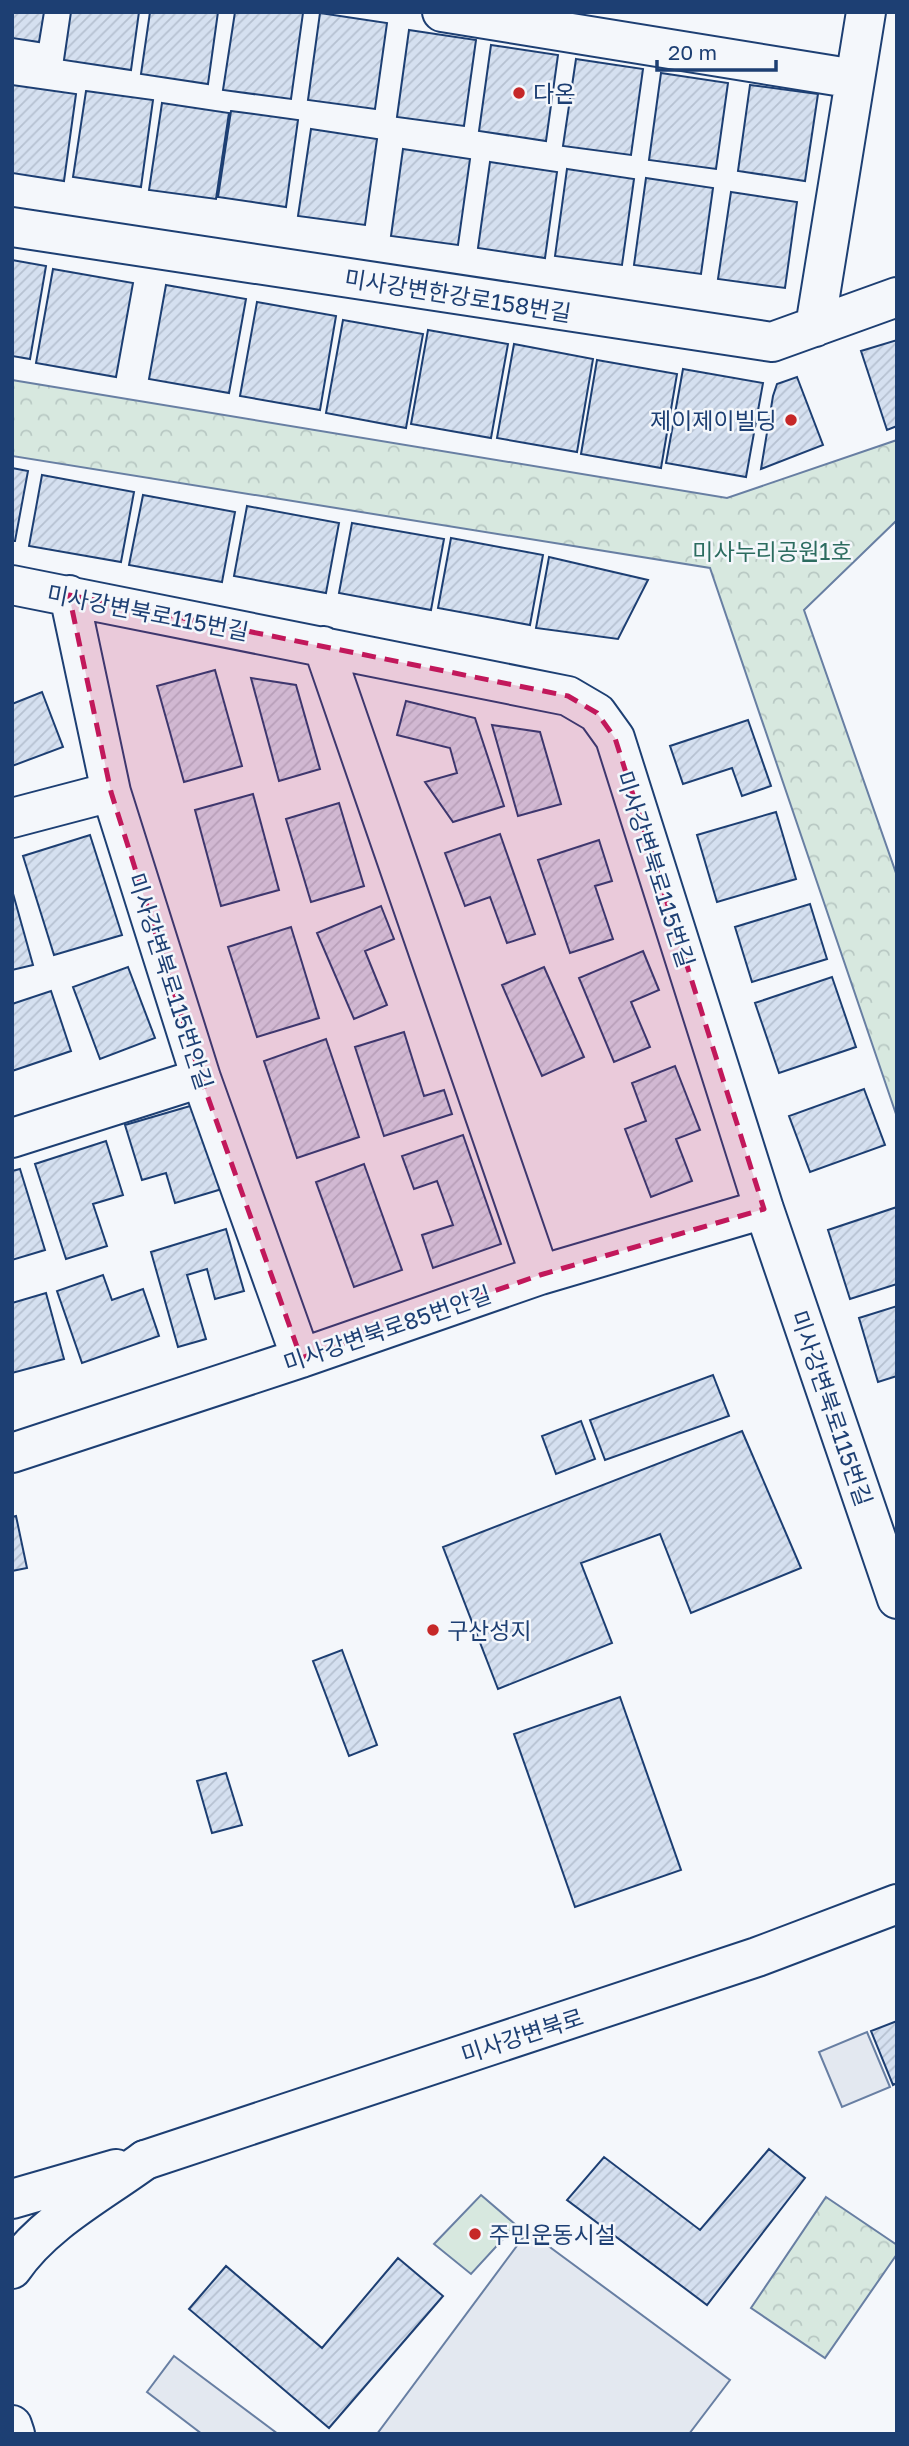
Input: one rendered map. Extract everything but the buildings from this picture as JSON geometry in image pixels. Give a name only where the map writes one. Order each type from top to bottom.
[{"type":"street","points":[[442,12],[855,79]]},
{"type":"street","points":[[815,327],[866,12]]},
{"type":"street","name":"미사강변한강로158번길","points":[[12,227],[772,342],[897,297]]},
{"type":"street","name":"미사강변북로115번길","points":[[12,585],[569,696],[597,713],[615,738],[764,1209],[897,1599]]},
{"type":"street","name":"미사강변북로115번안길","points":[[69,595],[111,792],[201,1078],[300,1358]]},
{"type":"street","points":[[323,646],[540,1275]]},
{"type":"street","points":[[12,818],[111,792]]},
{"type":"street","points":[[12,1138],[201,1078]]},
{"type":"street","name":"미사강변북로85번안길","points":[[12,1453],[540,1275],[764,1209]]},
{"type":"street","name":"미사강변북로","points":[[12,2199],[145,2160],[757,1957],[897,1904]]},
{"type":"street","points":[[12,2269],[25,2250],[50,2229],[145,2160]]},
{"type":"street","points":[[12,2425],[15,2434]]},
{"type":"highlighted area","points":[[69,595],[568,696],[597,713],[615,738],[764,1209],[540,1275],[301,1358],[201,1078],[111,792]]},
{"type":"green space","name":"미사누리공원1호","points":[[12,380],[727,498],[897,440],[897,520],[804,610],[897,876],[897,1117],[710,568],[12,456]]},
{"type":"green space","name":"주민운동시설","points":[[481,2195],[516,2225],[471,2274],[434,2244]]},
{"type":"green space","points":[[826,2197],[897,2245],[897,2254],[825,2358],[751,2308]]},
{"type":"shaded area","points":[[867,2032],[890,2087],[842,2107],[819,2052]]},
{"type":"shaded area","points":[[528,2231],[730,2380],[689,2434],[377,2434]]},
{"type":"shaded area","points":[[174,2356],[278,2434],[202,2434],[147,2392]]},
{"type":"place","name":"다온","points":[[519,93]]},
{"type":"place","name":"제이제이빌딩","points":[[791,420]]},
{"type":"place","name":"구산성지","points":[[433,1630]]},
{"type":"place","name":"주민운동시설","points":[[475,2234]]}]
